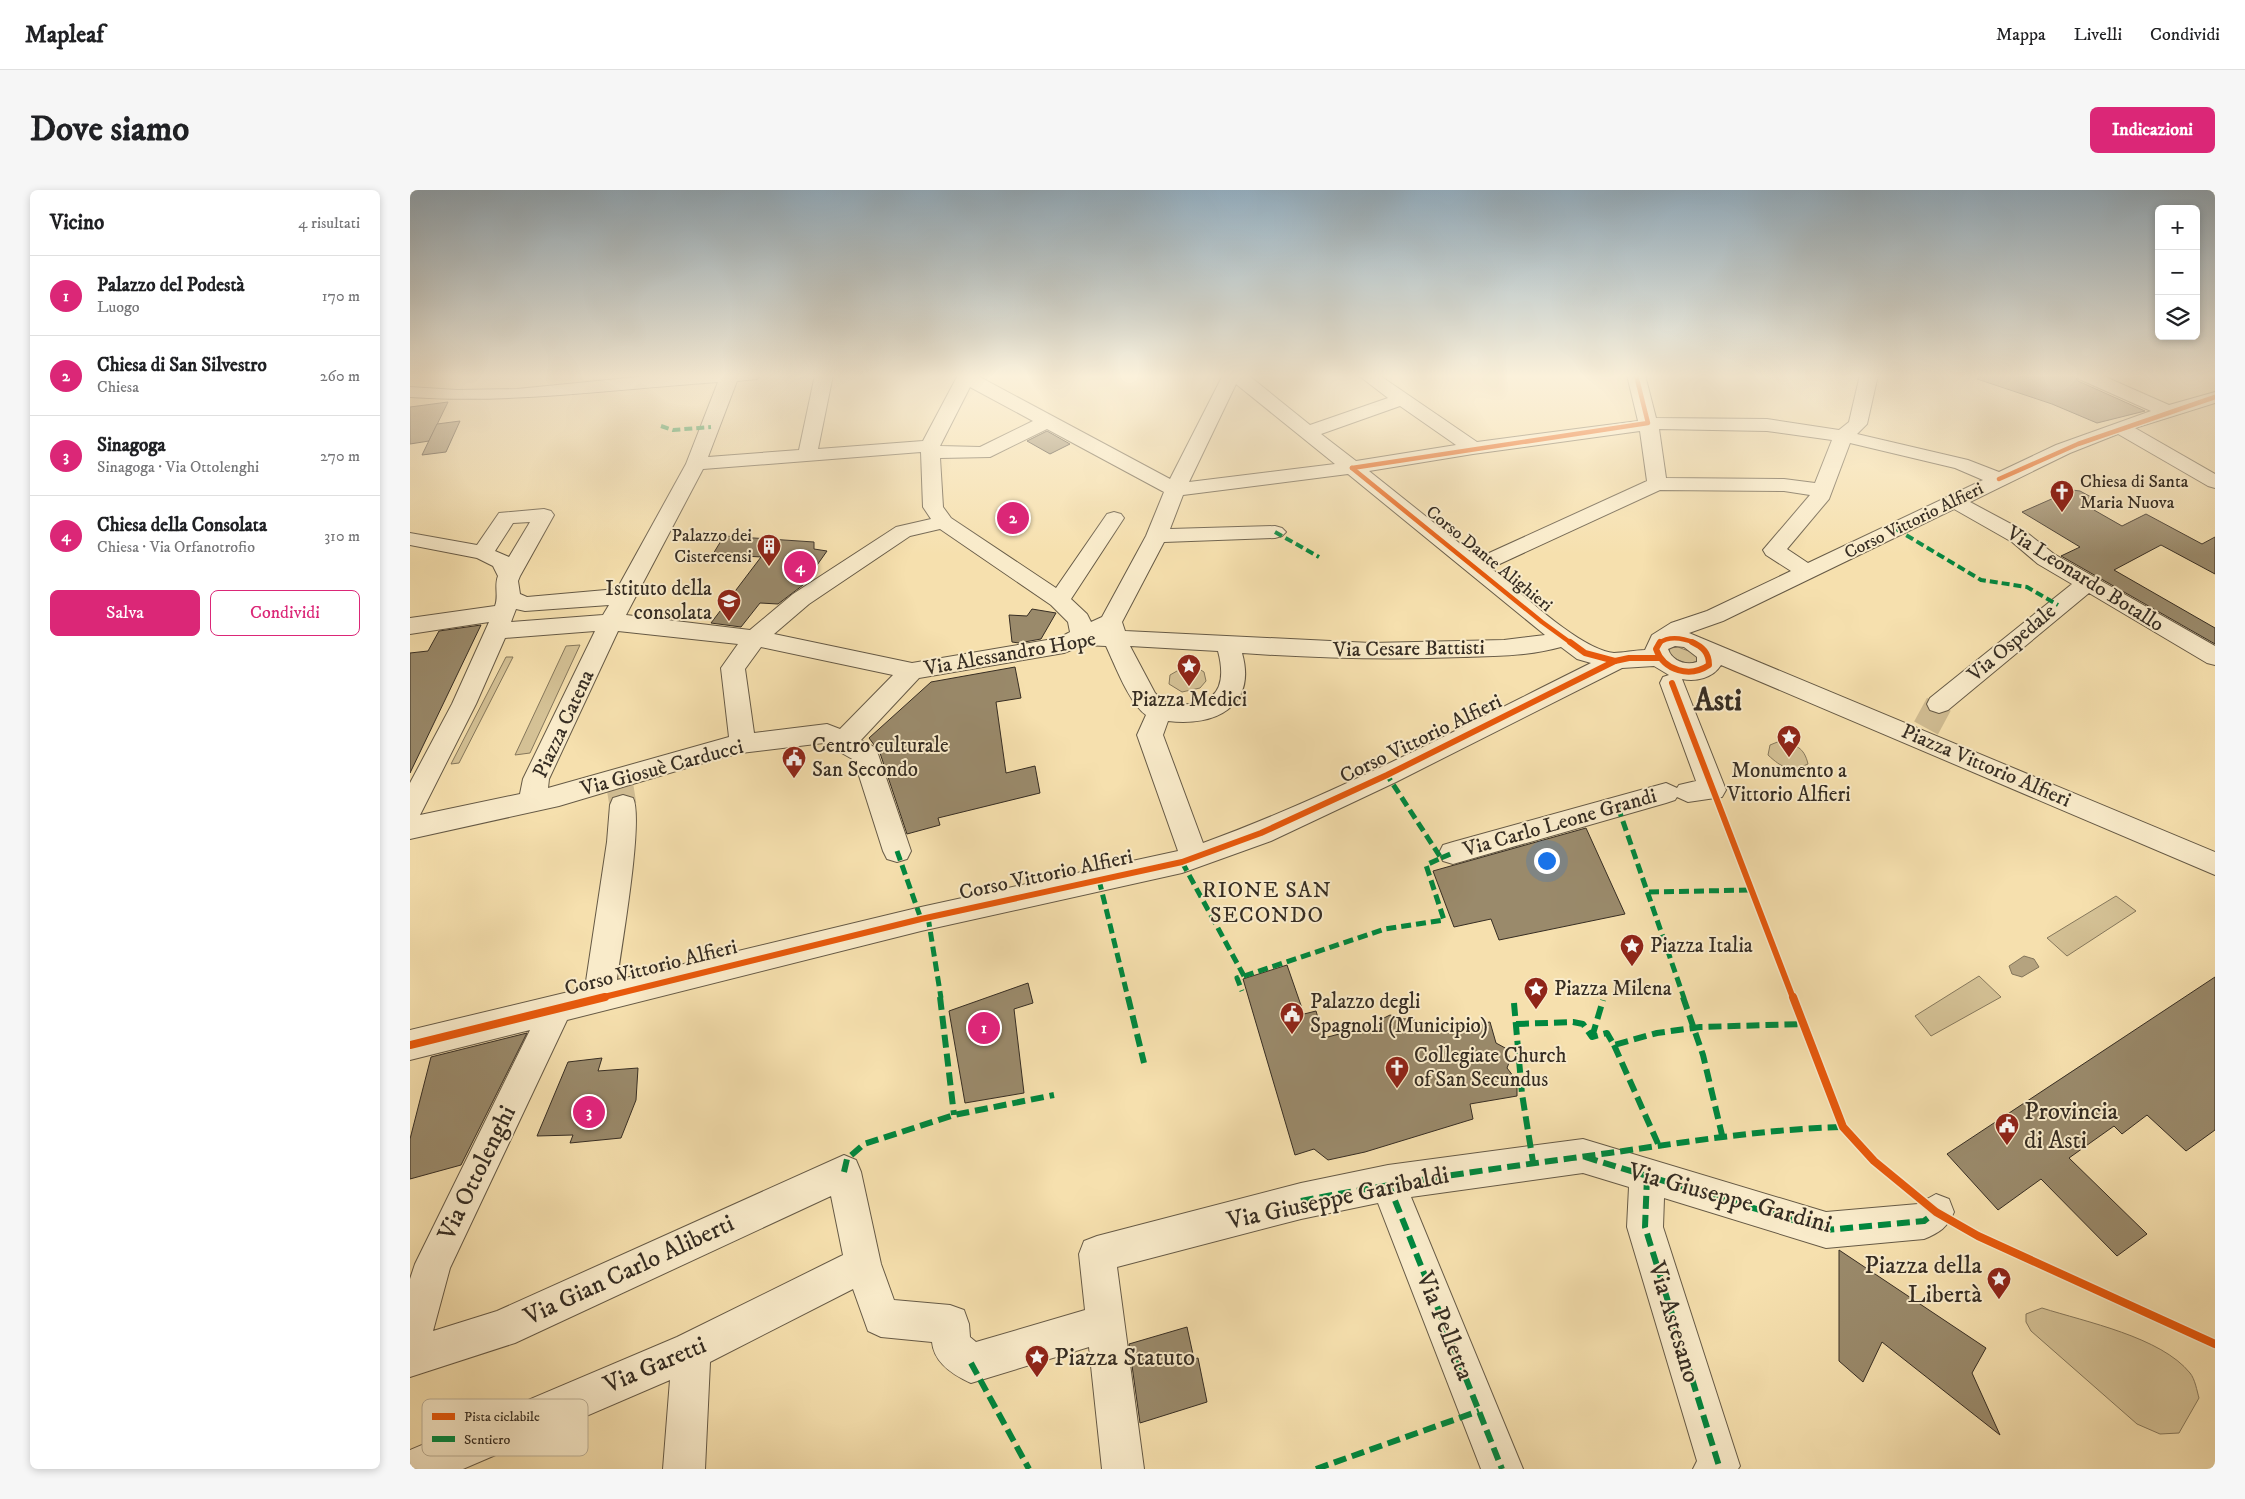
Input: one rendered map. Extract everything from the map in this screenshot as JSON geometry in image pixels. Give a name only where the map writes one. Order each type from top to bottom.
[{"type":"street","name":"Piazza Catena","points":[[410,828],[532,802],[536,779],[611,622],[696,464],[707,435]]},
{"type":"street","points":[[807,457],[812,435]]},
{"type":"street","points":[[937,435],[930,449],[946,521],[1066,606],[1112,630],[1227,645],[1233,659],[1230,692],[1224,701],[1198,712],[1176,714],[1160,712],[1149,704],[1112,630]]},
{"type":"street","points":[[696,464],[930,449],[983,453],[1020,435]]},
{"type":"street","points":[[1070,435],[1175,490],[1352,468],[1566,435]]},
{"type":"street","points":[[1112,630],[1157,536],[1175,490],[1203,435]]},
{"type":"street","name":"Corso Dante Alighieri","points":[[1308,435],[1564,638],[1585,653],[1615,661]]},
{"type":"street","points":[[1453,435],[1473,448]]},
{"type":"street","points":[[1650,435],[1657,484]]},
{"type":"street","points":[[1835,435],[1961,464],[1999,480]]},
{"type":"street","name":"Corso Vittorio Alfieri","points":[[410,1045],[921,919],[1194,857],[1261,833],[1387,775],[1615,661],[1680,654],[1807,572],[2063,449],[2099,435]]},
{"type":"street","points":[[2132,435],[2215,482]]},
{"type":"street","points":[[1807,572],[1774,550],[1822,493],[1844,436]]},
{"type":"street","points":[[1476,567],[1657,484],[1784,485],[1811,488],[1822,493]]},
{"type":"street","points":[[1973,492],[2036,530],[2019,537]]},
{"type":"street","name":"Via Leonardo Botallo","points":[[1954,501],[2019,537],[2046,559],[2215,657]]},
{"type":"street","points":[[410,809],[464,704],[505,612],[544,515],[506,517],[483,553]]},
{"type":"street","points":[[1066,606],[1114,518]]},
{"type":"street","points":[[741,744],[742,735],[733,668],[754,638],[801,599],[903,532],[946,521]]},
{"type":"street","points":[[1157,536],[1275,532]]},
{"type":"street","points":[[410,539],[483,553],[501,562],[505,612]]},
{"type":"street","name":"Via Ospedale","points":[[1939,704],[2058,605],[2088,584]]},
{"type":"street","points":[[410,626],[505,612],[525,604],[625,596]]},
{"type":"street","points":[[1066,606],[1078,619],[1083,637]]},
{"type":"street","points":[[505,612],[611,622]]},
{"type":"street","name":"Via Alessandro Hope","points":[[611,622],[754,638],[912,671],[1064,645],[1083,637],[1112,630]]},
{"type":"street","name":"Via Cesare Battisti","points":[[1227,645],[1431,651],[1540,645],[1564,638]]},
{"type":"street","name":"Piazza Vittorio Alfieri","points":[[1680,654],[1728,667],[1756,670],[1921,733],[2215,864]]},
{"type":"street","name":"Via Carlo Leone Grandi","points":[[1454,854],[1689,792],[1680,654]]},
{"type":"street","points":[[844,741],[912,671]]},
{"type":"street","points":[[1160,712],[1150,734],[1194,857]]},
{"type":"street","name":"Via Giosuè Carducci","points":[[532,802],[620,791],[710,751],[741,744],[827,733],[865,754],[897,851]]},
{"type":"street","points":[[599,997],[621,842],[620,791]]},
{"type":"street","name":"Via Ottolenghi","points":[[410,1343],[433,1264],[557,1008]]},
{"type":"street","name":"Via Giuseppe Gardini","points":[[1583,1156],[1826,1230],[1924,1221],[1936,1212]]},
{"type":"street","name":"Via Giuseppe Garibaldi","points":[[1105,1322],[1097,1254],[1301,1201],[1388,1183],[1583,1156]]},
{"type":"street","name":"Via Gian Carlo Aliberti","points":[[410,1358],[500,1329],[844,1172],[863,1264]]},
{"type":"street","name":"Via Astesano","points":[[1647,1176],[1645,1227],[1716,1468]]},
{"type":"street","name":"Via Pelletta","points":[[1388,1183],[1502,1469]]},
{"type":"street","points":[[863,1264],[881,1318],[950,1324],[952,1347],[971,1363],[1105,1322],[1123,1469]]},
{"type":"street","name":"Via Garetti","points":[[574,1399],[691,1351],[863,1264]]},
{"type":"street","points":[[684,1469],[691,1351]]},
{"type":"street","name":"Via Garetti","points":[[415,1469],[444,1456]]},
{"type":"shaded area","points":[[580,645],[530,753],[515,755],[566,646]]},
{"type":"shaded area","points":[[1678,647],[1694,653],[1697,661],[1690,663],[1674,657],[1669,652],[1670,648]]},
{"type":"shaded area","points":[[506,657],[513,657],[459,763],[451,764]]},
{"type":"shaded area","points":[[1184,667],[1196,667],[1204,672],[1206,681],[1200,688],[1182,692],[1169,684],[1170,675]]},
{"type":"shaded area","points":[[1780,741],[1802,750],[1808,764],[1796,768],[1786,767],[1768,755],[1770,745]]},
{"type":"shaded area","points":[[2116,896],[2136,911],[2067,956],[2047,938]]},
{"type":"shaded area","points":[[2024,956],[2034,959],[2039,967],[2022,977],[2012,974],[2009,966]]},
{"type":"shaded area","points":[[1979,976],[2001,997],[1931,1036],[1915,1016]]},
{"type":"shaded area","points":[[2042,1308],[2122,1332],[2142,1340],[2177,1360],[2192,1376],[2199,1398],[2179,1433],[2160,1434],[2137,1424],[2031,1331],[2026,1322],[2026,1314]]},
{"type":"building","points":[[410,435],[432,435],[429,441],[410,444]]},
{"type":"building","points":[[432,435],[454,435],[446,452],[422,455]]},
{"type":"building","points":[[1040,435],[1054,435],[1070,444],[1050,454],[1027,441]]},
{"type":"building","points":[[2072,490],[2080,491],[2093,498],[2094,510],[2122,526],[2146,514],[2202,544],[2215,537],[2215,574],[2161,545],[2114,570],[2215,628],[2215,644],[2061,556],[2080,547],[2022,512]]},
{"type":"building","name":"Palazzo dei Cistercensi","points":[[724,536],[814,542],[814,549],[827,551],[803,585],[778,604],[760,603],[741,627],[711,623],[761,557],[713,554]]},
{"type":"building","points":[[1032,609],[1056,613],[1041,639],[1019,643],[1012,642],[1009,615],[1027,616]]},
{"type":"building","points":[[481,625],[410,773],[410,653],[428,651],[439,631]]},
{"type":"building","points":[[1015,667],[1021,698],[996,702],[1006,773],[1035,766],[1040,793],[938,818],[940,825],[907,834],[880,753],[869,738],[931,682]]},
{"type":"building","points":[[1586,828],[1625,914],[1499,940],[1491,919],[1454,927],[1433,871]]},
{"type":"building","name":"Collegiate Church of San Secundus","points":[[1287,965],[1304,1014],[1316,1011],[1324,1038],[1381,1023],[1384,1018],[1390,1015],[1405,1019],[1413,1017],[1418,1033],[1490,1022],[1496,1043],[1507,1049],[1510,1060],[1507,1068],[1517,1081],[1517,1096],[1470,1104],[1473,1119],[1365,1152],[1328,1160],[1314,1149],[1295,1155],[1243,979]]},
{"type":"building","points":[[2215,977],[2215,1130],[2186,1151],[2147,1115],[2122,1134],[2114,1126],[2069,1158],[2147,1234],[2117,1256],[2041,1179],[1998,1210],[1947,1154]]},
{"type":"building","points":[[1028,983],[1033,1003],[1014,1009],[1024,1093],[965,1103],[949,1011]]},
{"type":"building","points":[[527,1033],[461,1165],[410,1179],[410,1139],[431,1057]]},
{"type":"building","points":[[602,1058],[598,1071],[638,1068],[636,1100],[621,1138],[570,1143],[573,1135],[537,1136],[568,1062]]},
{"type":"building","points":[[1839,1250],[1986,1348],[1972,1373],[2000,1435],[1882,1342],[1863,1382],[1839,1361]]},
{"type":"building","points":[[1187,1327],[1194,1359],[1198,1358],[1207,1402],[1140,1423],[1129,1344]]},
{"type":"tunnel","points":[[1926,728],[1939,704]]},
{"type":"tunnel","points":[[620,787],[623,805]]},
{"type":"marked path","points":[[1896,529],[1981,580],[2027,587],[2058,605]]},
{"type":"marked path","points":[[1275,532],[1319,557]]},
{"type":"marked path","points":[[1244,976],[1385,929],[1444,920],[1426,865],[1441,858],[1387,775]]},
{"type":"marked path","points":[[1618,807],[1703,1055],[1722,1135]]},
{"type":"marked path","points":[[897,851],[921,919]]},
{"type":"marked path","points":[[1441,858],[1453,853]]},
{"type":"marked path","points":[[1182,862],[1244,976],[1237,978],[1242,991]]},
{"type":"marked path","points":[[1099,880],[1144,1063]]},
{"type":"marked path","points":[[1649,892],[1752,890]]},
{"type":"marked path","points":[[928,917],[936,959],[954,1115]]},
{"type":"marked path","points":[[1592,1037],[1603,1000]]},
{"type":"marked path","points":[[1514,1003],[1522,1094],[1533,1162]]},
{"type":"marked path","points":[[1516,1024],[1573,1022],[1583,1024],[1592,1037],[1607,1033],[1614,1045],[1657,1033],[1700,1027],[1803,1024]]},
{"type":"marked path","points":[[1614,1045],[1659,1146]]},
{"type":"marked path","points":[[844,1172],[847,1159],[864,1144],[954,1115],[1054,1095]]},
{"type":"marked path","points":[[1301,1201],[1421,1179],[1704,1139],[1787,1129],[1843,1127]]},
{"type":"marked path","points":[[1585,1157],[1826,1230],[1924,1221],[1936,1212]]},
{"type":"marked path","points":[[1647,1177],[1645,1227],[1719,1466]]},
{"type":"marked path","points":[[1388,1183],[1502,1469]]},
{"type":"marked path","points":[[971,1363],[1029,1469]]},
{"type":"marked path","points":[[1316,1469],[1479,1411]]},
{"type":"cycle path","points":[[1352,468],[1380,462],[1568,435]]},
{"type":"cycle path","points":[[1999,479],[2025,466],[2103,435]]},
{"type":"cycle path","points":[[1352,468],[1542,622],[1585,653],[1615,661]]},
{"type":"cycle path","points":[[1669,638],[1686,640],[1702,648],[1709,657],[1709,665],[1703,669],[1687,672],[1670,667],[1659,656],[1656,649],[1660,642],[1669,638]]},
{"type":"cycle path","points":[[410,1045],[921,919],[1182,862],[1261,833],[1387,775],[1615,661],[1629,658],[1659,658]]},
{"type":"cycle path","points":[[1672,683],[1843,1127],[1874,1161],[1936,1212],[1978,1236],[2215,1344]]},
{"type":"place","name":"Chiesa di Santa Maria Nuova","points":[[2062,513]]},
{"type":"place","name":"Chiesa di San Silvestro","points":[[1013,518]]},
{"type":"place","name":"Palazzo dei Cistercensi","points":[[769,567]]},
{"type":"place","name":"Chiesa della Consolata","points":[[800,567]]},
{"type":"place","name":"Istituto della consolata","points":[[729,622]]},
{"type":"place","name":"Piazza Medici","points":[[1189,687]]},
{"type":"place","name":"Monumento a Vittorio Alfieri","points":[[1789,758]]},
{"type":"place","name":"Centro culturale San Secondo","points":[[794,779]]},
{"type":"place","name":"Piazza Italia","points":[[1632,967]]},
{"type":"place","name":"Piazza Milena","points":[[1536,1010]]},
{"type":"place","name":"Palazzo del Podestà","points":[[984,1028]]},
{"type":"place","name":"Palazzo degli Spagnoli (Municipio)","points":[[1292,1035]]},
{"type":"place","name":"Collegiate Church of San Secundus","points":[[1397,1089]]},
{"type":"place","name":"Sinagoga","points":[[589,1112]]},
{"type":"place","name":"Provincia di Asti","points":[[2007,1146]]},
{"type":"place","name":"Piazza della Libertà","points":[[1999,1300]]},
{"type":"place","name":"Piazza Statuto","points":[[1037,1378]]},
{"type":"district","name":"Asti","points":[[1718,701]]},
{"type":"district","name":"RIONE SAN SECONDO","points":[[1267,902]]}]
